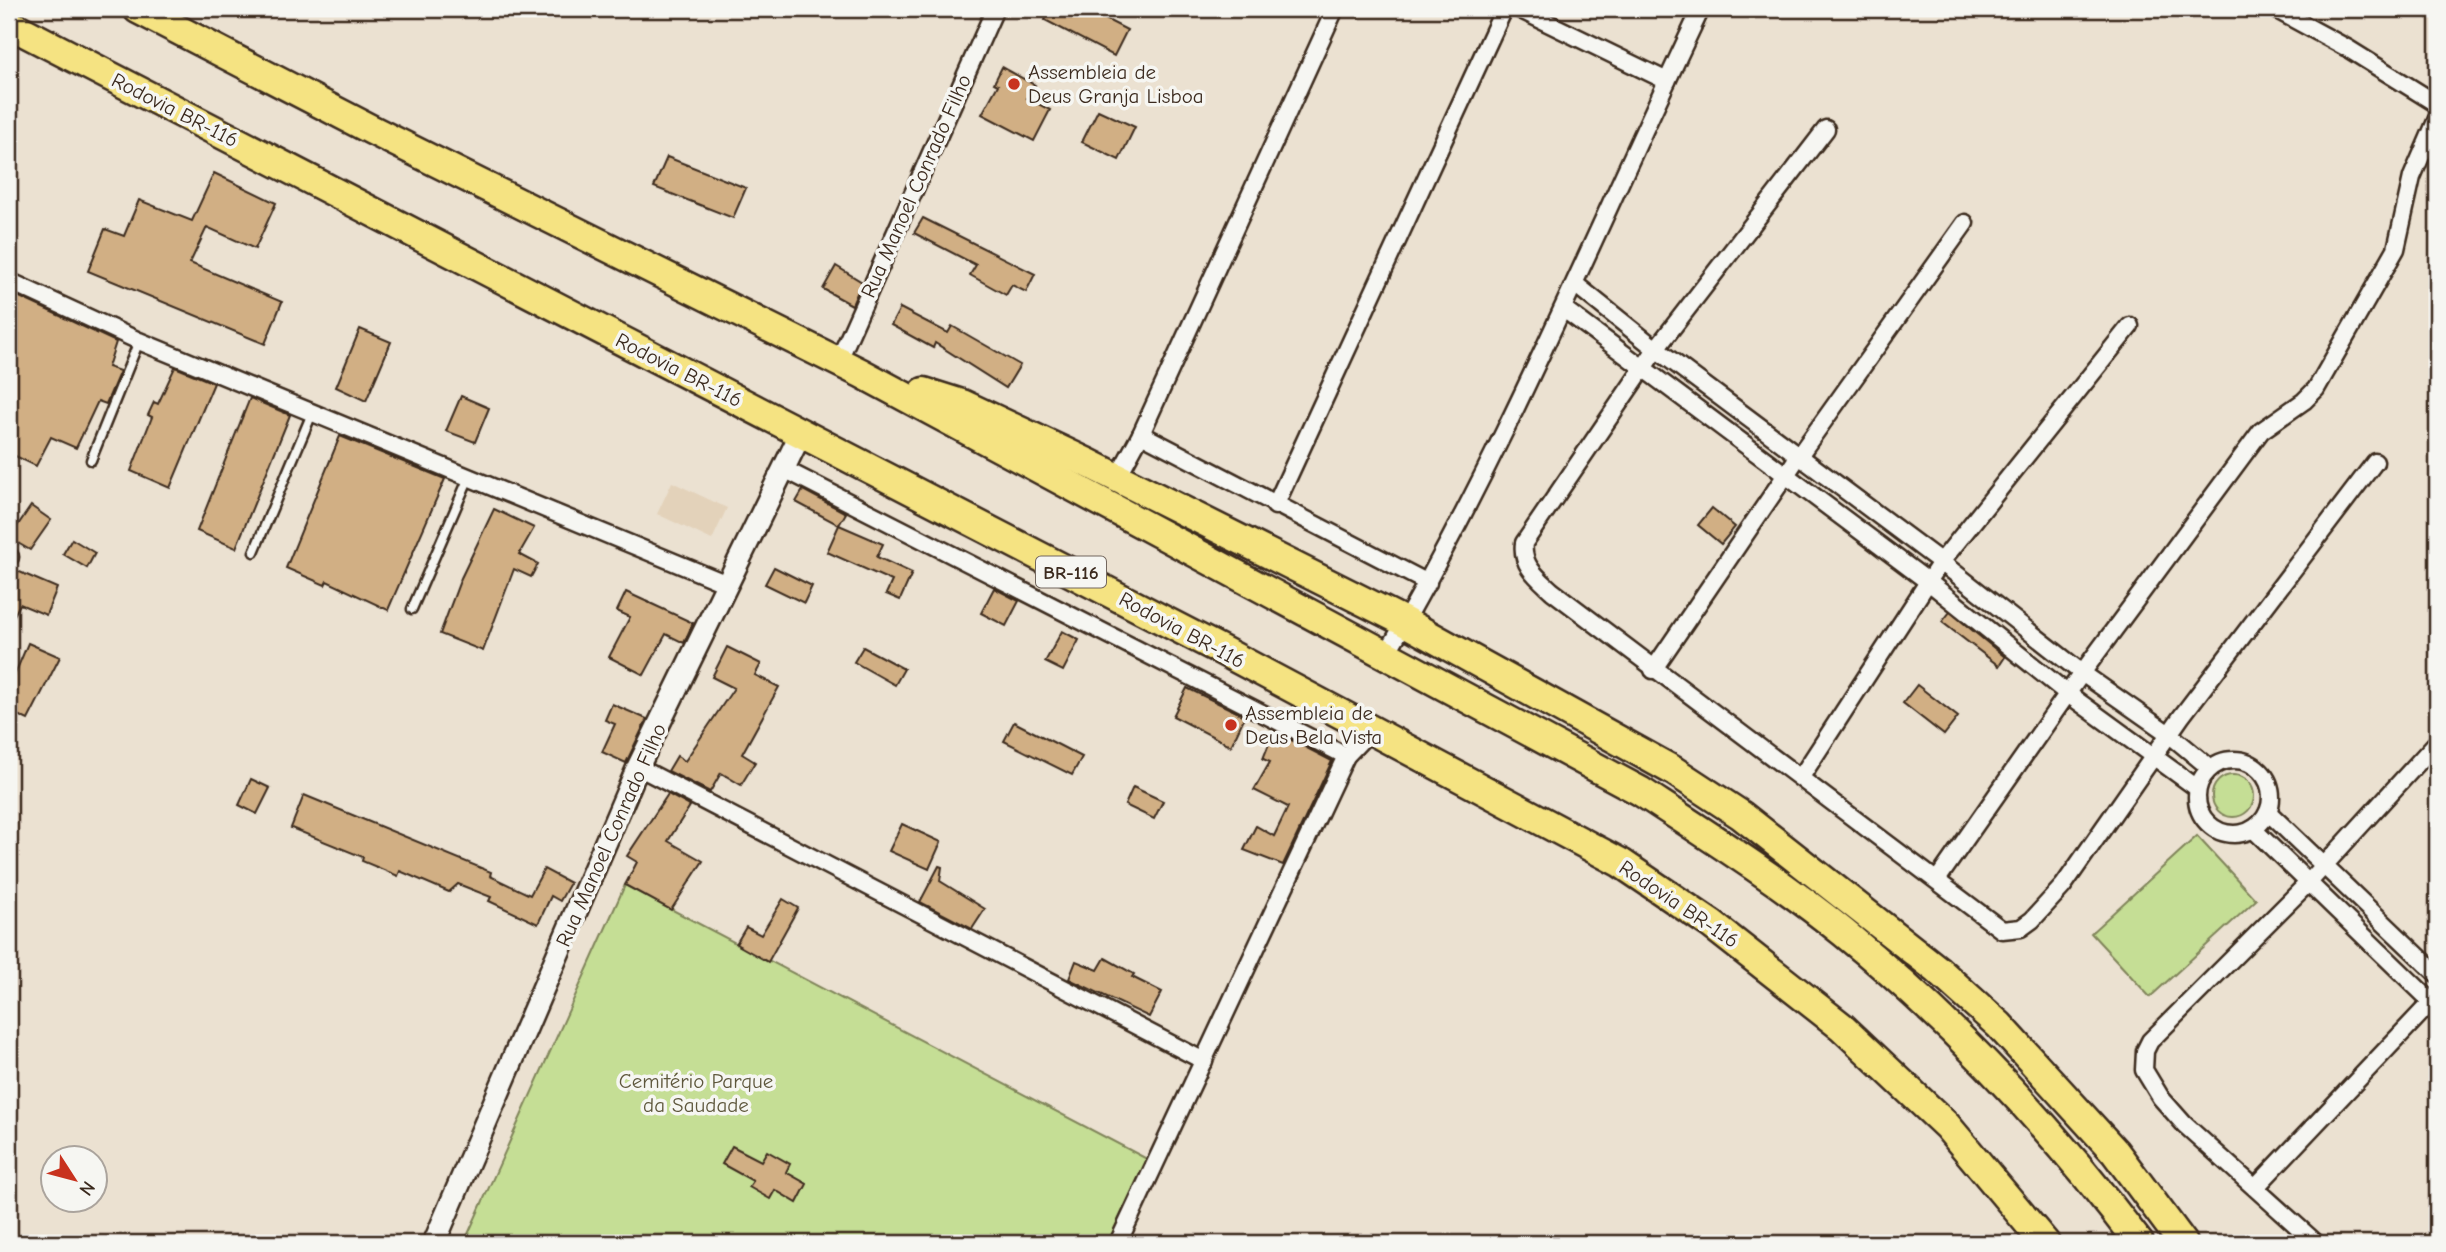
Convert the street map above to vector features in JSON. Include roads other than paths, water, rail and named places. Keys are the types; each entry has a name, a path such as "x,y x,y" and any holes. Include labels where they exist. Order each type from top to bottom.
{"highway":[{"path":"138,9 372,130 849,368 1387,653 1640,791 1749,864 1843,932 1920,1000 1996,1074 2102,1195 2138,1243"},
{"name":"Rodovia BR-116","path":"9,24 801,433 1620,863 1671,894 1757,958 1842,1027 1918,1097 2011,1200 2045,1243"},
{"path":"849,368 962,404 1117,478 1405,622 1674,771 1741,815 1800,859 1938,970 1999,1025 2115,1152 2183,1243"}],"street":[{"name":"Rua Manoel Conrado Filho","path":"849,368 995,9"},
{"path":"1117,478 1141,433 1335,9"},
{"path":"1275,506 1504,9"},
{"path":"1519,9 1667,81"},
{"path":"1387,653 1428,583 1564,309 1701,9"},
{"path":"2274,9 2347,48 2437,104"},
{"path":"1937,880 2082,673 2261,431 2304,401 2316,389 2396,249 2412,177 2437,119"},
{"path":"1826,129 1656,349 1524,543 1523,553 1529,569 1552,591 1653,670 1801,777 2002,930 2021,928 2032,920 2063,886 2169,734 2375,462"},
{"path":"1653,670 1787,477 1798,457 1965,223"},
{"path":"9,281 139,341 470,475 727,584"},
{"path":"1575,284 1656,349 1941,562 2082,673 2169,734 2210,768"},
{"path":"1564,309 1930,583 2068,694 2197,788"},
{"path":"1801,777 1930,583 1941,562 2130,326"},
{"name":"Rua Manoel Conrado Filho","path":"434,1243 638,767 801,433"},
{"path":"1141,433 1275,506 1428,583"},
{"path":"784,469 1346,756"},
{"path":"1118,1243 1346,756 1371,730"},
{"path":"2316,1243 2184,1124 2161,1098 2144,1070 2144,1051 2150,1041 2309,882 2437,741"},
{"path":"2241,760 2260,770 2270,790 2268,812 2253,829 2241,833 2217,830 2200,812 2197,788 2210,768 2219,762 2241,760"},
{"path":"638,767 1204,1061"},
{"path":"2268,812 2437,974"},
{"path":"2253,829 2435,1001 2256,1187"}],"lane":[{"path":"91,460 139,341"},
{"path":"254,552 313,411"},
{"path":"412,610 470,475"}],"place":[{"name":"Assembleia de Deus Granja Lisboa","path":"1014,84"},
{"name":"Assembleia de Deus Bela Vista","path":"1231,725"}],"park label":[{"name":"Cemitério Parque da Saudade","path":"696,1093"}]}
